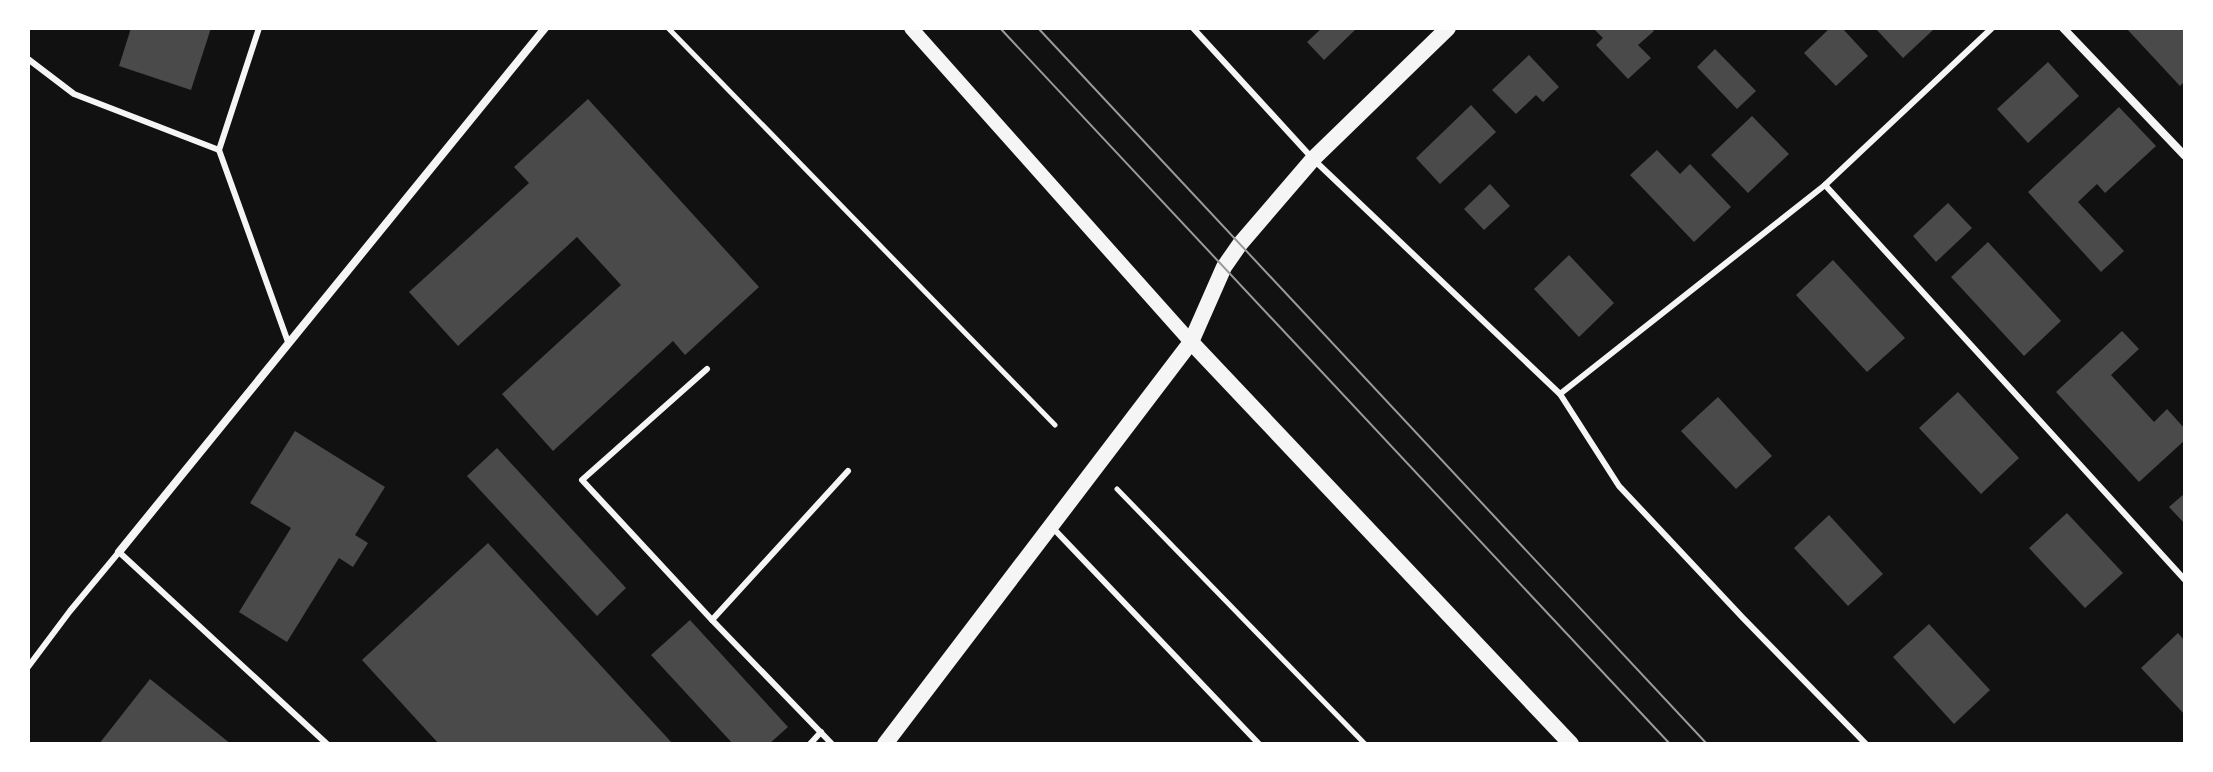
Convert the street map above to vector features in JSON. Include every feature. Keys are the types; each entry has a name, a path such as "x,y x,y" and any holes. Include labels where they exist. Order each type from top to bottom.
{"main road":[{"path":"885,744 1191,342 1224,267 1240,244 1313,159 1448,28"},
{"path":"1191,342 1571,744"}],"street":[{"path":"119,552 545,28"},
{"path":"911,28 1191,342"},
{"path":"2063,28 2185,156"}],"lane":[{"path":"259,28 219,150 288,342"},
{"path":"1193,28 1313,159 1560,394 1619,486 1866,744"},
{"path":"1560,394 1825,185 1992,28"},
{"path":"28,59 74,94 219,150"},
{"path":"1825,185 2185,580"},
{"path":"707,369 582,480 832,744"},
{"path":"712,620 848,471"},
{"path":"1051,526 1259,744"},
{"path":"28,667 119,552 327,744"},
{"path":"810,744 821,732"}],"path":[{"path":"668,28 1055,425"},
{"path":"1117,489 1365,744"}],"building":[{"path":"131,28 211,28 191,90 119,66"},
{"path":"1322,28 1357,28 1324,60 1307,42"},
{"path":"1593,28 1651,28 1654,31 1638,45 1651,58 1628,79 1596,45 1603,38"},
{"path":"1830,28 1842,28 1868,56 1836,86 1804,53"},
{"path":"1875,28 1931,28 1933,30 1903,58"},
{"path":"2126,28 2185,28 2185,81 2180,86"},
{"path":"1715,49 1756,91 1737,109 1697,67"},
{"path":"1529,55 1559,87 1543,102 1536,95 1516,114 1492,90"},
{"path":"2048,62 2079,96 2028,143 1997,109"},
{"path":"588,99 759,287 685,355 673,341 553,451 502,394 621,285 577,237 458,346 409,292 529,183 514,167"},
{"path":"1471,105 1496,132 1440,184 1416,158"},
{"path":"2119,107 2156,146 2105,193 2097,184 2078,202 2124,251 2101,272 2028,192"},
{"path":"1752,116 1789,154 1748,193 1711,155"},
{"path":"1657,150 1680,174 1690,164 1731,207 1694,242 1630,175"},
{"path":"1490,184 1510,206 1484,230 1464,209"},
{"path":"1948,203 1972,228 1936,262 1913,236"},
{"path":"1988,242 2061,321 2024,356 1951,277"},
{"path":"1569,255 1614,303 1579,337 1534,289"},
{"path":"1833,260 1905,338 1867,372 1796,295"},
{"path":"2122,331 2139,349 2111,375 2154,422 2167,409 2185,429 2185,440 2139,482 2056,392"},
{"path":"1958,392 2019,458 1981,494 1919,428"},
{"path":"1718,397 1772,456 1736,489 1681,431"},
{"path":"295,431 385,487 355,535 368,543 353,567 339,558 287,642 239,612 291,528 250,503"},
{"path":"497,448 626,588 597,616 467,476"},
{"path":"2185,493 2185,524 2169,507"},
{"path":"2067,513 2123,573 2085,608 2029,548"},
{"path":"1829,515 1883,574 1848,606 1794,548"},
{"path":"488,543 673,744 439,744 362,660"},
{"path":"690,620 788,727 769,744 733,744 651,655"},
{"path":"1929,624 1990,690 1954,724 1893,657"},
{"path":"2178,633 2185,641 2185,715 2141,668"},
{"path":"150,679 231,744 99,744"}],"tram line":[{"path":"1000,28 1670,744"},
{"path":"1038,28 1707,744"}]}
